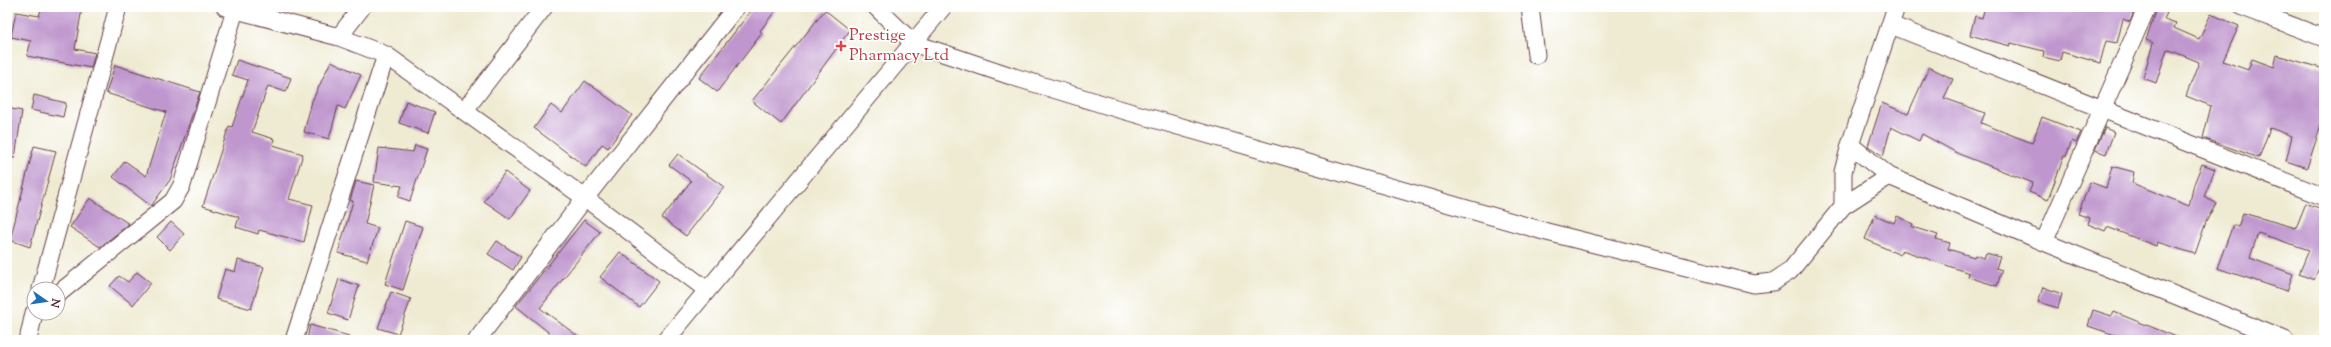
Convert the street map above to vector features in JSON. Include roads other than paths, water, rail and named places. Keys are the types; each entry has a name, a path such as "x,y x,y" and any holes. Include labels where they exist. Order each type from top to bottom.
{"street":[{"path":"43,281 118,7"},
{"path":"339,37 362,7"},
{"path":"464,111 544,7"},
{"path":"477,340 585,198 736,7"},
{"path":"876,7 913,43 1112,107 1524,225 1754,284 1773,282 1790,271 1843,206 1889,176"},
{"path":"666,340 943,7"},
{"path":"1530,7 1536,55"},
{"path":"1843,206 1843,172 1850,145 1896,7"},
{"path":"2044,242 2147,7"},
{"path":"2243,7 2324,38"},
{"path":"66,288 173,201 182,185 232,8 339,37 386,55 585,198 707,290"},
{"path":"1891,25 2324,197"},
{"path":"294,340 386,55"},
{"path":"1850,145 1889,176 2044,242 2285,340"},
{"path":"28,340 32,321"}],"place":[{"name":"Prestige Pharmacy Ltd","path":"841,46"}]}
